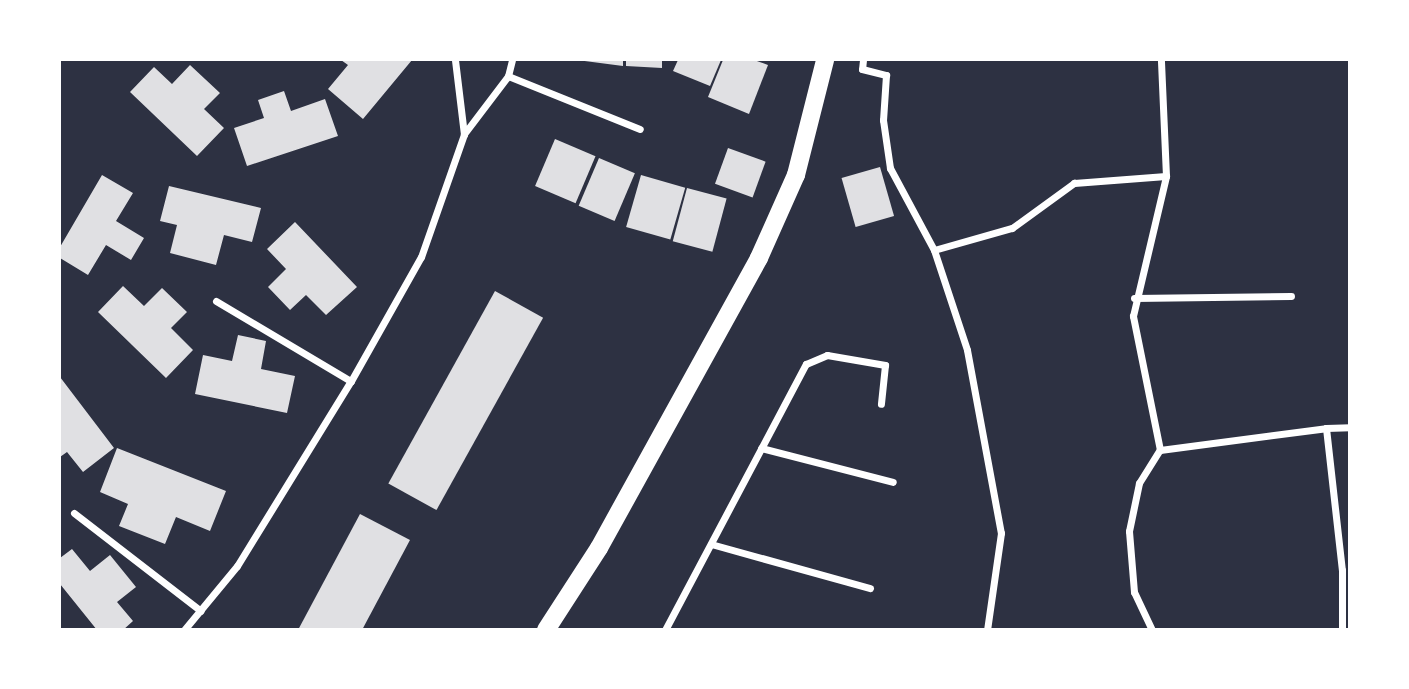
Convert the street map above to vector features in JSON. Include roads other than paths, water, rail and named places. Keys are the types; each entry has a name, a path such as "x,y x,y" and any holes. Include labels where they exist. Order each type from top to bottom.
{"main road":[{"path":"546,629 599,548 759,258 796,175 825,60"}],"street":[{"path":"455,60 464,134"},
{"path":"184,629 201,611 293,481 351,381 421,257 464,134 508,76 512,60"},
{"path":"863,60 862,69 886,75 883,120 890,168 934,250 967,350 1001,533 987,629"},
{"path":"1152,629 1134,592 1129,531 1139,483 1160,450 1135,337 1135,298 1166,176 1161,60"},
{"path":"508,76 640,129"},
{"path":"934,250 1012,228 1074,183 1166,176"},
{"path":"1135,298 1291,296"},
{"path":"216,301 351,381"},
{"path":"665,629 806,364 827,355 885,365 881,404"},
{"path":"1160,450 1349,427"},
{"path":"1326,428 1342,569 1342,629"},
{"path":"761,448 893,482"},
{"path":"74,513 201,611"},
{"path":"711,544 870,588"}]}
